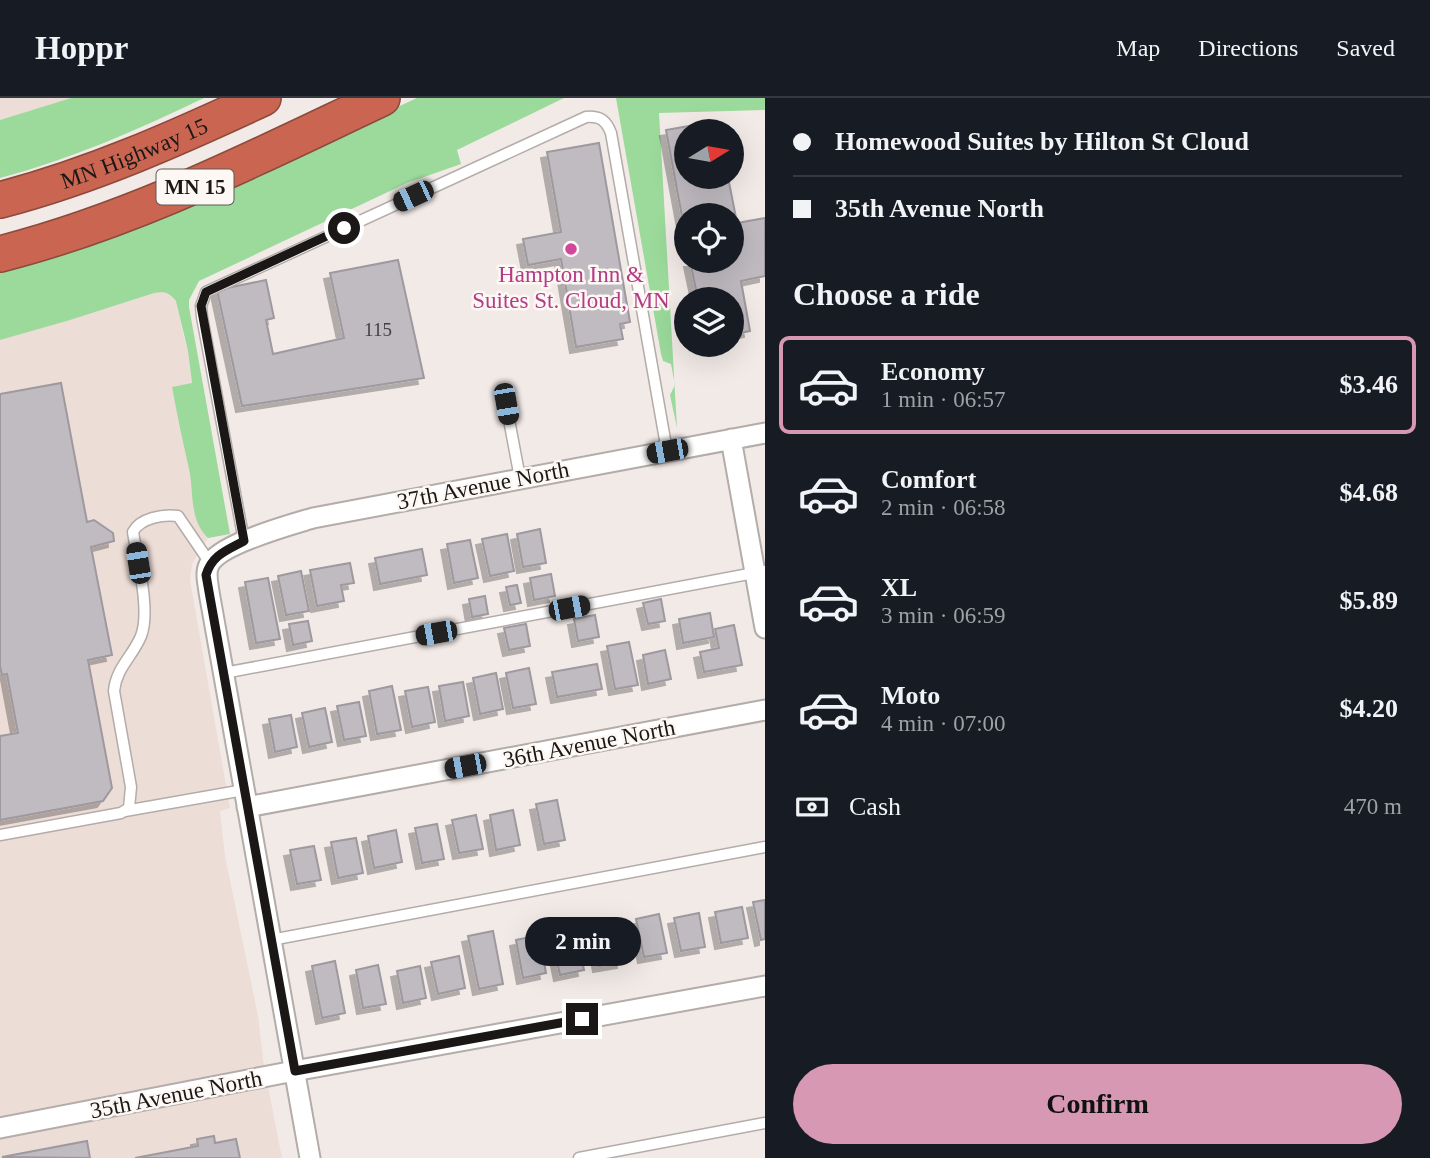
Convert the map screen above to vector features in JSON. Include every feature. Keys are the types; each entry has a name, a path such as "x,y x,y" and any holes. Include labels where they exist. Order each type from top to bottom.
{"highway":[{"name":"MN Highway 15","path":"0,200 111,165 263,98"},
{"name":"MN 15","path":"0,254 95,225 191,189 382,98"}],"street":[{"name":"37th Avenue North","path":"210,563 244,541 313,518 765,433"},
{"path":"731,439 760,572 765,628"},
{"path":"210,563 206,575 310,1158"},
{"name":"36th Avenue North","path":"246,799 765,710"},
{"name":"35th Avenue North","path":"0,1128 295,1071 765,986"}],"lane":[{"path":"244,541 202,317 201,306 206,292 586,117 596,116 603,119 611,133 667,451"},
{"path":"506,404 520,478"},
{"path":"125,811 131,803 131,788 114,691 116,677 141,636 143,628 144,609 133,532 135,527 150,519 178,516 210,563"},
{"path":"224,673 760,572"},
{"path":"0,835 125,811 246,799"},
{"path":"271,940 765,847"},
{"path":"579,1158 765,1123"}],"shaded area":[{"path":"0,98 71,98 0,120"},
{"path":"172,270 192,384 172,388 189,467 194,511 208,538 192,564 190,580 230,808 220,811 225,856 258,1016 264,1066 282,1158 0,1158 0,324"}],"green space":[{"path":"71,98 204,98 104,143 0,178 0,120"},
{"path":"417,98 564,98 457,150 461,164 407,183 199,281 189,300 189,307 230,534 208,538 195,515 189,469 172,387 192,383 188,351 176,301 166,293 154,293 0,340 0,273 75,249 263,169"},
{"path":"616,98 765,98 765,110 659,113 674,382 671,364 663,361 661,354"},
{"path":"675,386 677,428 670,395"}],"building":[{"path":"674,129 674,173 666,130"},
{"name":"Hampton Inn & Suites St. Cloud, MN","path":"599,143 630,322 620,324 623,339 576,347 561,259 528,265 523,239 561,232 547,152"},
{"path":"677,189 730,189 733,203 680,203"},
{"path":"765,218 765,276 741,281 742,287 695,287 693,273 744,273 744,222"},
{"path":"398,260 424,378 242,406 217,290 266,280 274,318 266,320 273,354 344,338 330,273"},
{"path":"744,298 750,331 744,332"},
{"path":"61,383 87,522 94,520 113,533 114,541 91,547 112,655 88,660 112,788 103,801 0,820 0,736 18,733 7,674 2,675 0,666 0,394"},
{"path":"540,529 546,563 523,567 517,534"},
{"path":"507,534 514,571 490,576 482,539"},
{"path":"470,540 478,578 454,583 447,544"},
{"path":"422,549 427,575 380,584 375,558"},
{"path":"350,563 354,583 341,585 344,601 317,606 310,570"},
{"path":"301,571 309,611 286,615 278,576"},
{"path":"551,574 555,596 534,600 530,578"},
{"path":"268,578 280,639 256,643 245,582"},
{"path":"517,585 521,603 510,605 506,587"},
{"path":"485,596 488,614 472,617 469,599"},
{"path":"661,599 665,621 648,624 643,603"},
{"path":"710,613 714,637 683,643 679,619"},
{"path":"595,615 599,637 578,641 574,619"},
{"path":"308,621 312,641 293,645 289,624"},
{"path":"526,624 530,646 509,650 504,628"},
{"path":"734,625 742,665 704,672 700,652 719,648 715,629"},
{"path":"629,642 638,685 615,689 607,646"},
{"path":"665,650 671,679 648,684 643,655"},
{"path":"597,664 602,689 557,697 552,672"},
{"path":"529,668 536,704 513,708 506,673"},
{"path":"496,673 503,709 480,714 473,678"},
{"path":"463,682 469,716 445,721 439,686"},
{"path":"392,686 401,730 377,734 369,691"},
{"path":"428,687 435,722 412,727 405,691"},
{"path":"359,702 366,736 344,740 337,706"},
{"path":"325,708 332,742 309,747 302,713"},
{"path":"291,715 297,747 275,752 269,719"},
{"path":"557,800 565,840 544,844 536,804"},
{"path":"513,810 520,845 496,850 490,815"},
{"path":"476,815 483,849 459,853 452,820"},
{"path":"437,824 444,859 422,863 415,828"},
{"path":"396,830 402,862 374,868 368,836"},
{"path":"356,838 363,873 338,878 331,842"},
{"path":"314,846 321,880 297,884 290,850"},
{"path":"765,900 765,939 761,940 753,902"},
{"path":"742,907 748,938 721,943 715,912"},
{"path":"699,913 705,947 681,951 674,918"},
{"path":"659,914 667,953 644,957 636,919"},
{"path":"616,928 623,962 599,966 593,932"},
{"path":"493,931 503,984 479,989 468,936"},
{"path":"539,935 546,973 523,978 516,940"},
{"path":"577,936 584,970 560,975 553,941"},
{"path":"459,956 465,988 438,994 431,962"},
{"path":"335,961 345,1013 322,1018 312,966"},
{"path":"378,965 386,1004 363,1008 356,970"},
{"path":"420,966 426,998 403,1003 397,971"},
{"path":"214,1136 215,1143 236,1139 240,1158 135,1158 198,1146 197,1139"},
{"path":"87,1141 90,1158 2,1157"}],"place":[{"name":"Hampton Inn & Suites St. Cloud, MN","path":"571,249"}],"route":[{"path":"344,228 206,292 201,306 244,541 210,563 206,575 295,1071 582,1019"}]}
